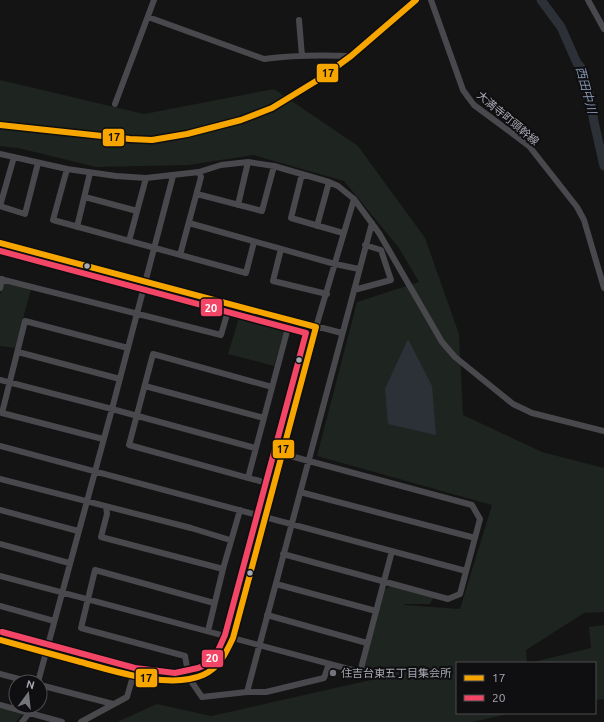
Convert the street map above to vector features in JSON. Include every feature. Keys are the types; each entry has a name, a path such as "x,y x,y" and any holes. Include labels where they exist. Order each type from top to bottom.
{"street":[{"path":"115,104 154,0"},
{"path":"0,125 152,140 180,136 241,120 272,108 321,78 351,56 416,0"},
{"name":"大満寺町頭幹線","path":"431,0 457,72 468,97 474,104 529,146 552,173 577,207 584,220 603,279 604,288"},
{"path":"588,0 604,29"},
{"path":"148,17 264,59 302,56 351,56"},
{"path":"299,20 302,56"},
{"path":"0,154 67,169 146,178 199,172 221,165 248,162 274,166 338,186 354,199 387,245 442,342 455,358 513,404 532,413 604,432"},
{"path":"14,157 0,206 25,214 38,163"},
{"path":"238,205 248,162"},
{"path":"197,194 262,211 274,166"},
{"path":"67,169 53,220 246,273 254,242"},
{"path":"78,227 90,172"},
{"path":"180,255 201,177 199,172"},
{"path":"302,174 291,218 343,233"},
{"path":"40,674 173,176"},
{"path":"129,241 146,178"},
{"path":"317,226 329,182"},
{"path":"84,197 137,211"},
{"path":"0,640 133,676 175,681 201,676 215,667 222,660 233,638 316,327 354,199"},
{"path":"189,223 335,264 359,269"},
{"path":"247,692 258,645 276,584 372,223"},
{"path":"0,243 342,333"},
{"path":"354,290 391,280 380,250 365,245"},
{"path":"281,249 273,280 327,294"},
{"path":"0,288 1,279 222,335 230,304"},
{"path":"248,478 290,320"},
{"path":"103,439 2,413 25,321 128,348"},
{"path":"18,352 120,379"},
{"path":"272,387 153,354 129,446 274,486"},
{"path":"0,380 255,448"},
{"path":"145,386 264,418"},
{"path":"0,446 466,571"},
{"path":"283,454 308,462 472,505 480,520 460,594 448,599 283,554"},
{"path":"0,479 190,528 230,540"},
{"path":"300,492 475,538"},
{"path":"106,506 107,514 101,537 223,569"},
{"path":"0,510 78,532"},
{"path":"208,631 230,540 240,510"},
{"path":"0,544 69,563"},
{"path":"0,576 360,672 392,551"},
{"path":"214,603 95,570 81,628 185,656 189,678 202,697 247,692 266,692 324,678 329,664"},
{"path":"276,584 376,611"},
{"path":"0,606 54,621"},
{"path":"267,616 367,643"},
{"path":"81,722 127,697 133,676"},
{"path":"48,687 113,704"},
{"path":"42,714 62,722"}],"shaded area":[{"path":"0,80 144,114 274,89 358,146 425,238 459,334 463,415 542,452 604,468 604,612 584,613 526,650 527,662 456,662 456,714 508,714 473,722 117,722 157,704 211,716 380,678 381,668 378,672 360,675 384,590 390,586 433,598 430,604 404,605 460,609 492,505 317,456 357,302 419,282 399,248 344,181 253,155 189,165 96,167 18,148 0,146"},
{"path":"6,282 31,289 15,348 0,346 0,295 3,284"},
{"path":"241,311 282,322 285,328 274,366 228,354"},
{"path":"408,339 432,386 436,435 388,424 385,389"},
{"path":"604,625 604,699 596,700 596,662 537,661 591,648 589,627"},
{"path":"0,708 8,710 8,714 23,714 16,722 0,722"}],"waterway":[{"name":"西田中川","path":"541,0 561,27 577,63 582,69 588,87 604,166"}],"transit line":[{"name":"17","path":"0,125 152,140 187,134 241,120 272,108 321,78 351,56 416,0"},
{"name":"17","path":"0,243 316,327 233,638 218,664 209,672 189,679 157,680 123,673 0,640"},
{"name":"20","path":"0,251 306,333 225,635 216,655 203,666 175,673 135,668 2,632"}],"place":[{"name":"住吉台東五丁目集会所","path":"333,673"}]}
